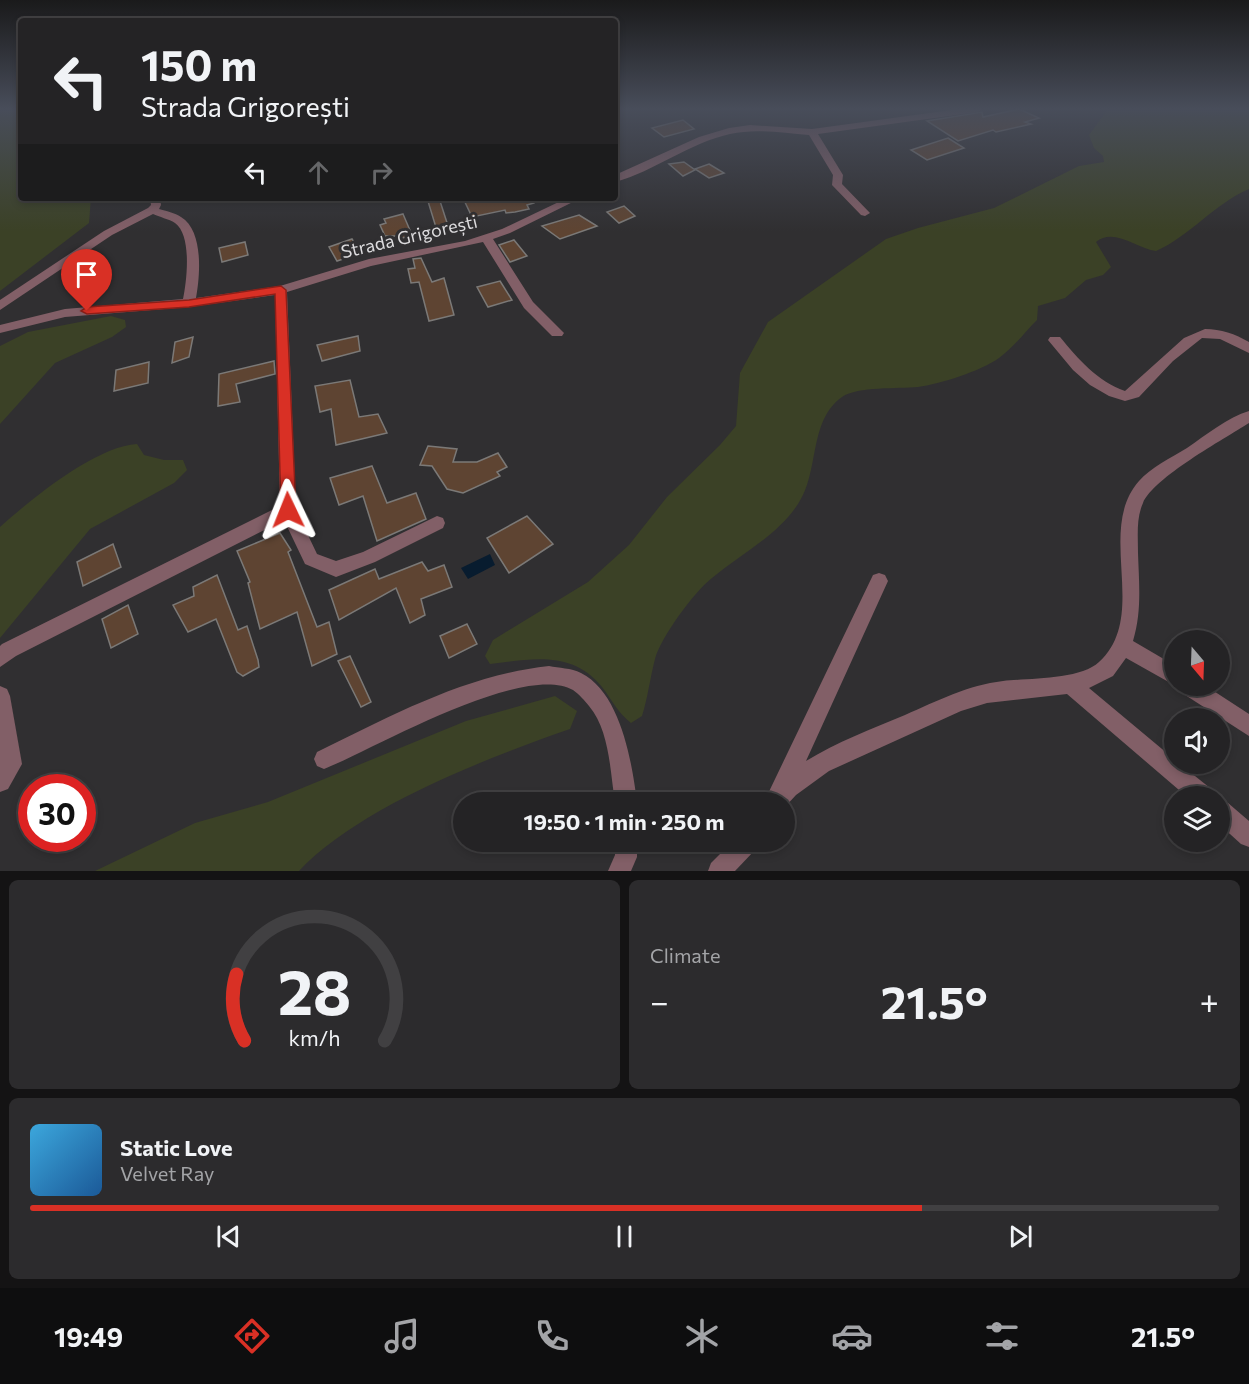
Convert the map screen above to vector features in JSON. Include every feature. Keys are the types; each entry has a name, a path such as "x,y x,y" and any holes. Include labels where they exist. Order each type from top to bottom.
{"street":[{"path":"618,178 679,150"},
{"path":"823,150 838,175 837,184 865,213"},
{"name":"Strada Grigorești","path":"0,329 65,313 189,303 281,290 369,263 486,238 569,201"},
{"path":"0,306 108,232 154,204 178,220 189,231 194,276 189,303"},
{"path":"486,238 528,305 557,333"},
{"path":"281,290 288,510 311,560 336,569 369,557 437,523"},
{"path":"1055,340 1077,366 1099,386 1125,396 1134,393 1195,335 1217,334 1232,338 1249,348"},
{"path":"787,792 817,767 933,713 984,693 1070,684 1105,669 1123,645 1131,612 1131,525 1136,500 1143,487 1196,448 1249,416"},
{"path":"0,658 9,650 288,510"},
{"path":"781,792 879,581"},
{"path":"1123,645 1164,670"},
{"path":"324,759 460,695 547,675 575,680 597,700 615,739 624,792"},
{"path":"1070,684 1190,786"},
{"path":"0,696 12,764 0,781"},
{"path":"1204,696 1249,726"},
{"path":"1230,820 1249,836"},
{"path":"619,871 626,852"},
{"path":"719,871 737,852"}],"green space":[{"path":"0,150 18,150 18,201 91,201 89,223 0,291"},
{"path":"1096,150 1249,150 1249,189 1224,203 1180,237 1156,251 1118,238 1103,238 1096,242 1111,267 1103,275 1086,280 1065,298 1038,306 1037,320 1009,350 982,368 949,380 918,387 858,391 842,397 831,407 824,419 805,491 798,504 780,526 712,578 688,604 658,650 642,716 631,723 619,711 602,687 578,667 564,662 536,659 490,664 485,656 493,640 588,582 629,545 667,497 736,426 740,373 768,322 886,239 994,208 1079,166 1104,162 1103,156"},
{"path":"111,316 125,320 126,327 112,337 55,363 0,424 0,346 28,332"},
{"path":"137,444 144,455 164,460 183,460 187,470 174,483 90,529 0,638 0,527 64,476 103,454"},
{"path":"555,696 577,711 570,729 501,754 389,806 324,848 299,871 95,871 195,823 268,802 466,721"}],"water":[{"path":"490,554 495,565 468,579 461,568"}],"building":[{"path":"912,150 959,150 927,160"},
{"path":"684,162 695,170 683,176 669,164"},
{"path":"709,164 724,173 709,178 695,169"},
{"path":"428,201 440,201 450,232 438,234"},
{"path":"464,201 534,201 534,203 527,205 529,209 506,213 505,210 472,217"},
{"path":"624,206 635,216 619,223 607,212"},
{"path":"403,214 412,235 399,239 398,236 385,236 380,225 386,223 384,219"},
{"path":"579,215 597,226 560,239 542,226"},
{"path":"352,239 361,253 337,261 329,247"},
{"path":"514,240 527,256 510,262 499,245"},
{"path":"245,242 248,255 222,262 219,248"},
{"path":"421,258 432,282 444,278 454,315 429,321 419,282 411,283 408,269 415,268 413,259"},
{"path":"500,281 512,300 488,307 477,287"},
{"path":"358,336 360,351 322,361 317,345"},
{"path":"193,337 189,357 172,363 175,342"},
{"path":"274,361 275,374 236,384 240,402 218,406 219,374"},
{"path":"149,362 148,383 114,391 116,370"},
{"path":"350,380 359,417 378,414 387,433 336,445 331,409 320,412 315,386"},
{"path":"428,446 457,449 453,462 477,462 498,453 507,467 497,472 500,476 463,493 447,489 432,466 420,465"},
{"path":"372,466 387,503 416,493 426,519 377,541 363,496 339,505 330,478"},
{"path":"527,516 553,544 509,573 487,538"},
{"path":"280,533 291,550 288,552 317,627 329,622 337,654 312,666 297,612 260,629 248,583 250,582 237,551"},
{"path":"113,544 121,567 83,586 77,562"},
{"path":"422,562 428,571 444,565 452,587 421,599 425,615 410,623 396,588 339,620 329,590 375,569 379,579"},
{"path":"217,575 238,630 247,626 258,660 259,667 243,676 237,672 216,619 188,632 173,605 194,596 193,587"},
{"path":"128,605 138,634 111,648 102,619"},
{"path":"467,624 477,644 449,658 440,636"},
{"path":"350,656 371,702 361,707 338,661"}],"route":[{"path":"87,311 189,303 281,290 288,510"}]}
